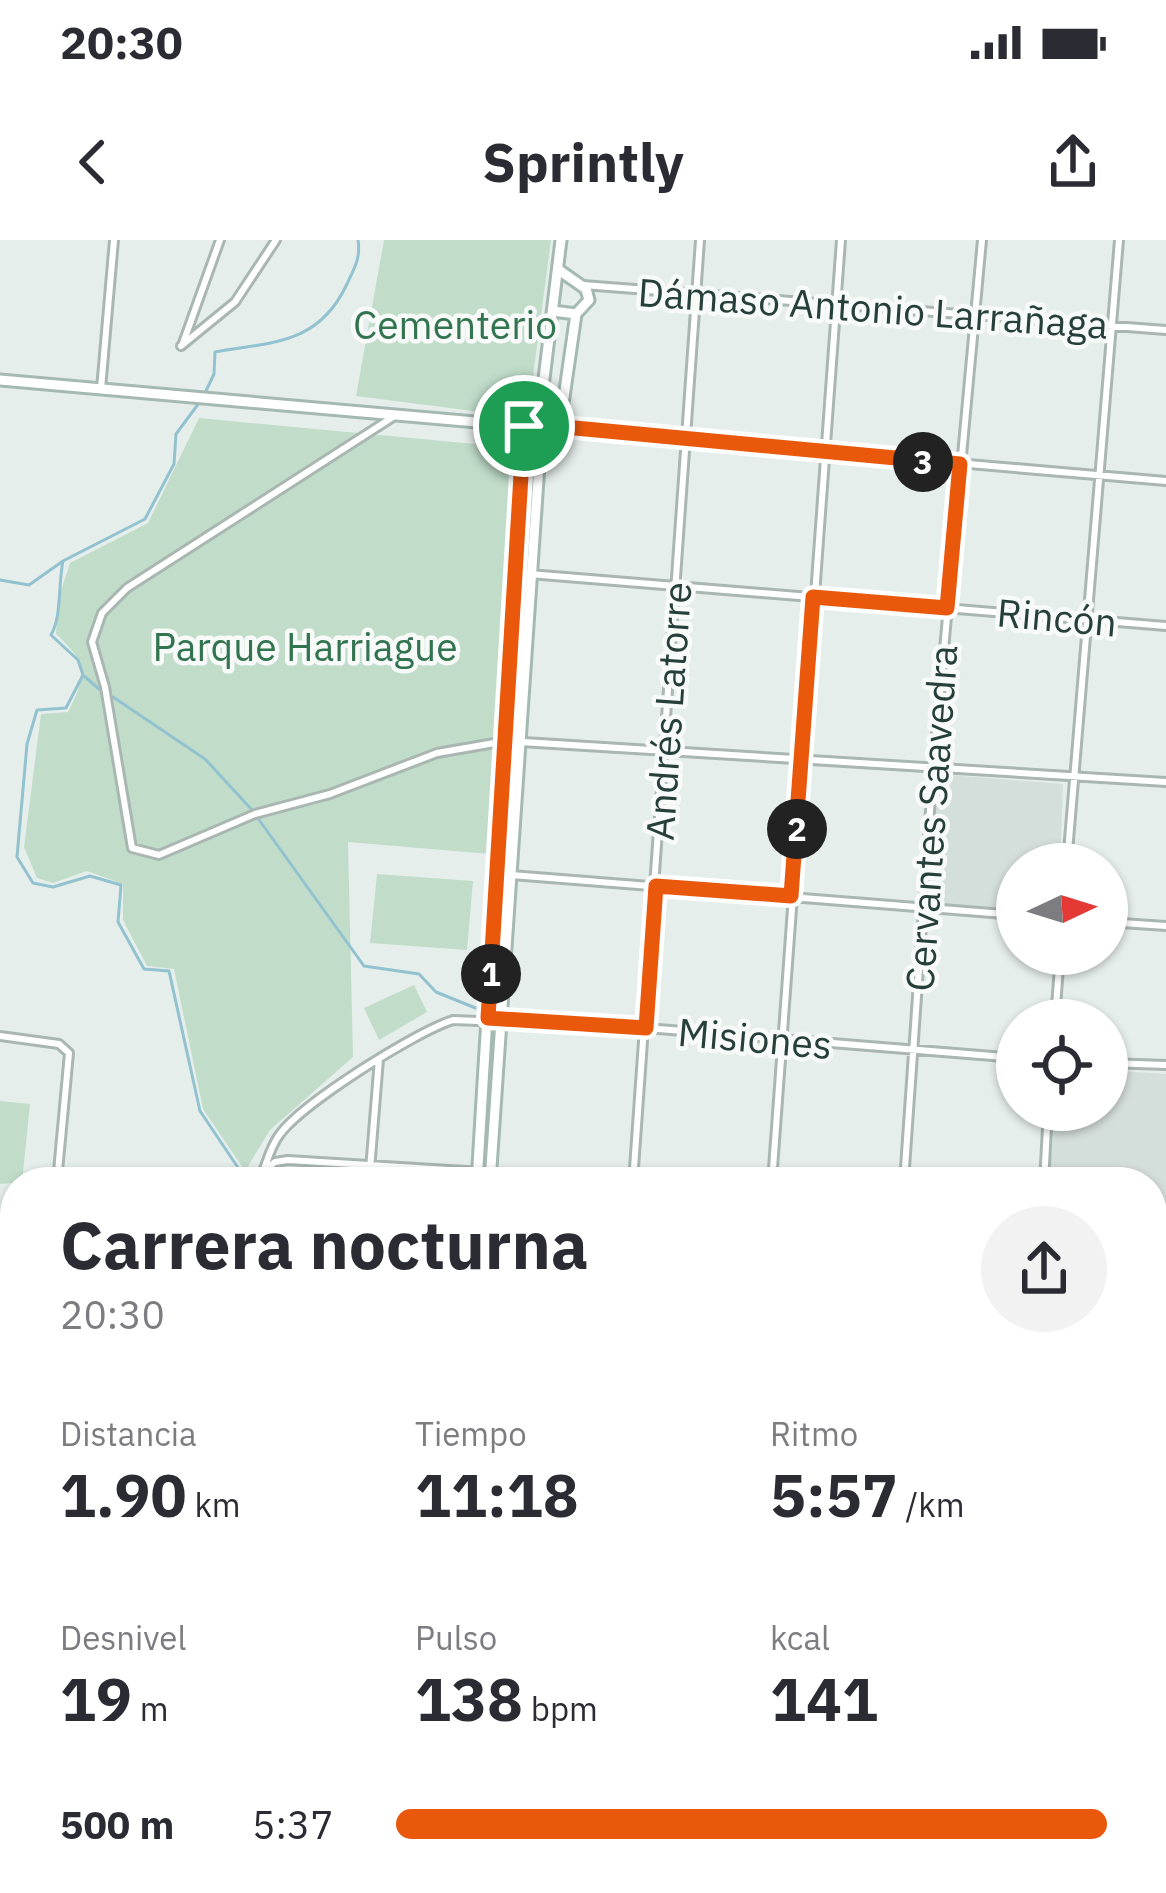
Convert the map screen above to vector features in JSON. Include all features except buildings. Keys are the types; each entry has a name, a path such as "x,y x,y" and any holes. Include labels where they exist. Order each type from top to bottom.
{"street":[{"path":"101,389 115,240"},
{"path":"220,240 181,346 235,302 276,240"},
{"path":"491,1167 502,1020 506,741 523,431 542,394 562,240"},
{"name":"Andrés Latorre","path":"637,1167 700,240"},
{"path":"773,1167 841,240"},
{"name":"Cervantes Saavedra","path":"905,1167 933,768 982,240"},
{"path":"1069,843 1119,240"},
{"path":"478,1167 488,1018 520,742 540,450 569,379 576,314 589,300 576,284 558,281"},
{"name":"Dámaso Antonio Larrañaga","path":"576,284 1166,330"},
{"path":"554,311 576,314"},
{"path":"0,380 523,431 535,428 540,450"},
{"path":"542,394 556,414 575,428"},
{"path":"393,417 128,588 102,614 92,642 105,687 132,848 159,855 255,814 330,794 437,753 506,741 1166,782"},
{"path":"547,428 1166,481"},
{"name":"Rincón","path":"517,573 1166,626"},
{"path":"504,874 996,913"},
{"path":"1128,923 1166,926"},
{"name":"Misiones","path":"265,1167 280,1134 379,1059 429,1028 488,1018 996,1057"},
{"path":"0,1036 59,1044 70,1063 59,1167"},
{"path":"371,1167 379,1059"},
{"path":"1128,1064 1166,1065"},
{"path":"1045,1167 1047,1131"},
{"path":"269,1167 288,1160 404,1167"}],"shaded area":[{"path":"938,774 1063,784 1061,843 996,843 996,908 930,905"},
{"path":"1128,1071 1166,1074 1166,1167 1050,1167 1053,1131 1128,1131"}],"green space":[{"name":"Cementerio","path":"384,240 551,240 530,399 515,404 512,416 356,396"},
{"name":"Parque Harriague","path":"199,418 517,448 490,854 348,842 353,1057 270,1130 247,1167 242,1167 203,1109 174,969 147,966 123,920 123,884 87,871 53,883 37,878 24,847 41,714 68,712 81,679 79,662 56,634 58,600 70,563 148,523"},
{"path":"377,874 473,881 467,950 370,943"},
{"path":"414,985 427,1012 379,1040 364,1008"},
{"path":"0,1101 30,1104 24,1167 0,1167"}],"waterway":[{"path":"204,395 214,374 215,352 292,337 322,319 352,274 358,240"},
{"path":"199,403 176,434 174,464 145,519 63,561 51,635 78,660 83,675 66,708 37,710 27,744 17,857 33,883 53,887 90,876 121,885 118,922 144,969 169,971 200,1111 238,1167"},
{"path":"0,580 29,585 63,561"},
{"path":"83,675 99,689"},
{"path":"113,697 205,759 253,811"},
{"path":"257,817 364,966 419,974 436,992 478,1009"}],"route":[{"path":"524,426 537,431 540,450 547,428 575,428 960,464 947,608 813,597 791,896 656,886 646,1028 488,1018 524,426"}]}
